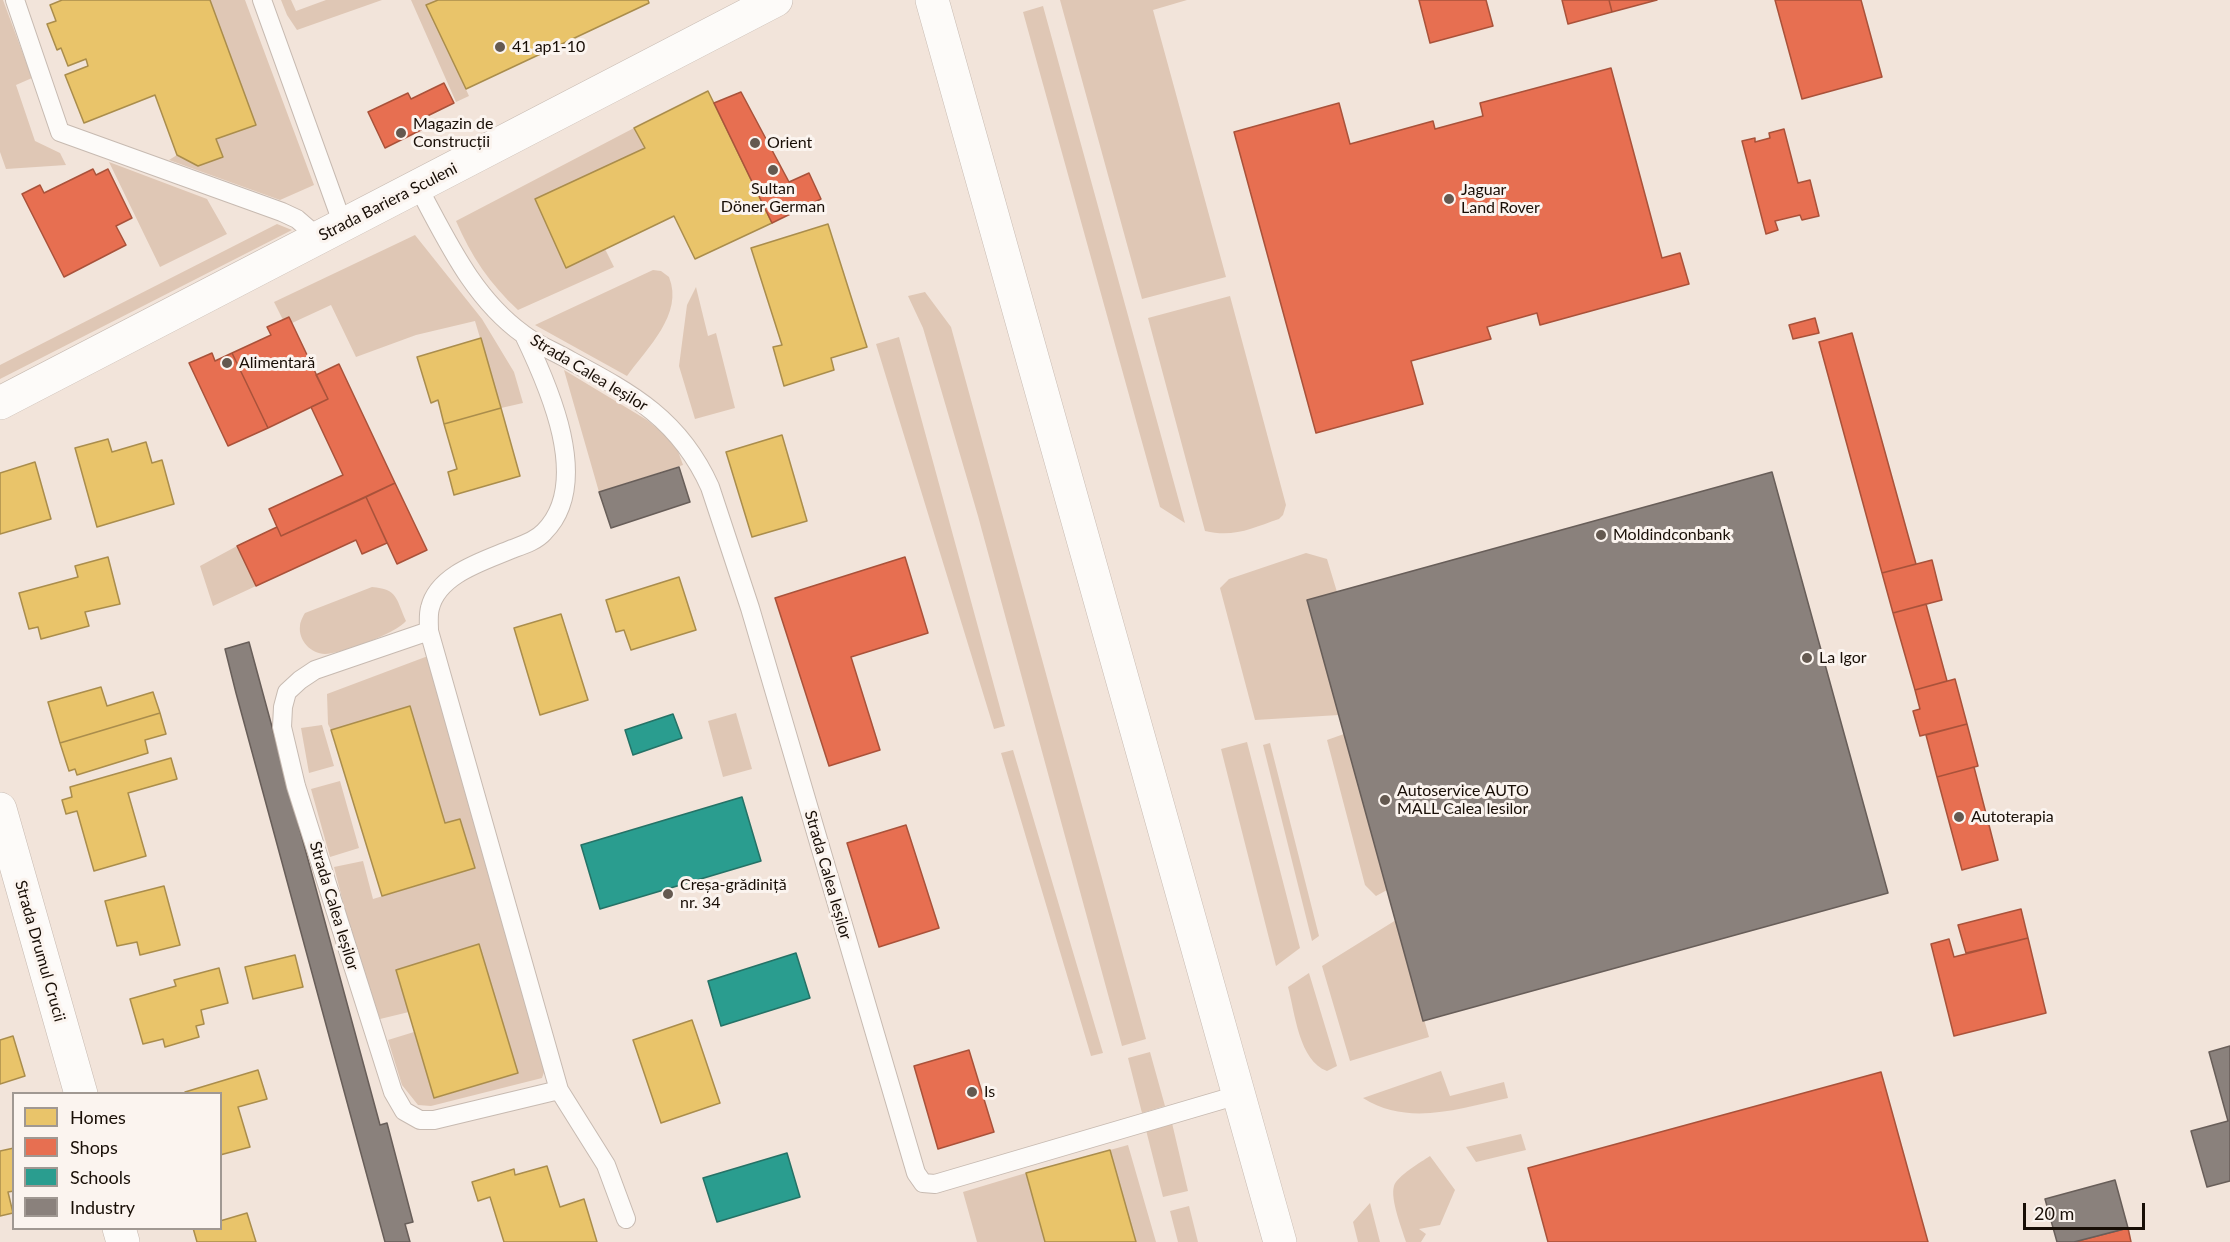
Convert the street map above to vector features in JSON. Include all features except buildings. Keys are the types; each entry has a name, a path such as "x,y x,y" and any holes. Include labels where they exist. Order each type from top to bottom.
{"main road":[{"name":"Strada Bariera Sculeni","path":"0,403 776,0"},
{"path":"932,0 1280,1242"},
{"name":"Strada Drumul Crucii","path":"0,809 80,1092"}],"lane":[{"path":"15,0 60,132 282,212 331,232"},
{"path":"262,0 331,232"},
{"name":"Strada Calea Ieșilor","path":"418,187 457,261 475,287 524,335 637,398 687,444 702,469 750,608 916,1173 923,1183 934,1184 1238,1095"},
{"name":"Strada Calea Ieșilor","path":"524,335 545,379 564,443 566,470 563,494 556,514 544,532 528,543 458,573 443,586 430,607 429,631 560,1090 606,1165 626,1219"},
{"name":"Strada Calea Ieșilor","path":"429,631 315,670 287,692 283,707 282,727 296,786 373,1034 393,1092 404,1111 420,1120 434,1120 560,1090"}],"shaded area":[{"path":"0,0 3,0 32,78 16,85 35,141 60,153 66,165 6,169 0,152"},
{"path":"210,0 245,0 314,185 280,200 169,160 177,155 198,166 223,157 216,139 255,125"},
{"path":"281,0 291,0 296,11 326,0 382,0 297,30"},
{"path":"411,0 438,0 427,5 469,96 456,102"},
{"path":"1060,0 1187,0 1153,10 1226,277 1142,299"},
{"path":"1043,6 1185,523 1160,507 1023,12"},
{"path":"634,128 645,148 536,199 566,268 605,249 614,267 518,310 482,269 456,221"},
{"path":"109,162 207,199 227,234 160,267"},
{"path":"277,224 292,230 0,379 0,365"},
{"path":"415,235 482,319 514,372 523,403 501,408 475,321 416,335 356,357 331,305 292,323 289,317 283,320 274,302"},
{"path":"653,270 661,271 669,277 672,304 661,330 627,376 535,325"},
{"path":"696,287 708,336 716,333 735,408 695,419 679,366 687,305"},
{"path":"925,292 951,327 1146,1039 1122,1046 978,516 923,328 908,296"},
{"path":"1230,296 1286,505 1279,519 1234,533 1215,533 1205,531 1148,318"},
{"path":"899,337 1005,726 994,729 876,344"},
{"path":"564,370 647,420 675,443 683,465 599,492"},
{"path":"237,546 256,586 213,606 200,566"},
{"path":"1306,553 1327,559 1337,592 1307,600 1339,715 1255,720 1220,588 1229,579"},
{"path":"372,587 387,590 395,596 406,621 401,626 355,647 332,653 315,652 306,645 300,631 300,623 305,613"},
{"path":"428,656 495,899 546,1066 542,1078 431,1106 418,1105 402,1085 388,1040 414,1032 435,1098 518,1073 479,944 396,970 409,1012 380,1019 354,945 334,867 363,861 373,899 475,868 460,819 445,823 410,707 331,730 328,724 327,694"},
{"path":"736,713 752,769 723,777 708,721"},
{"path":"322,725 334,766 309,773 301,728"},
{"path":"1344,734 1387,890 1376,896 1365,885 1327,740"},
{"path":"1247,742 1300,948 1276,966 1221,749"},
{"path":"1270,743 1319,936 1312,941 1263,745"},
{"path":"1013,750 1103,1053 1091,1056 1001,753"},
{"path":"340,781 359,848 330,857 311,789"},
{"path":"1396,920 1429,1037 1350,1061 1322,966"},
{"path":"1309,973 1337,1066 1327,1071 1318,1066 1304,1047 1288,987"},
{"path":"1150,1052 1165,1106 1142,1113 1128,1058"},
{"path":"1441,1071 1450,1096 1504,1082 1508,1098 1435,1113 1416,1113 1398,1112 1380,1107 1363,1098"},
{"path":"1172,1123 1188,1191 1163,1197 1146,1130"},
{"path":"1521,1134 1526,1150 1476,1162 1466,1147"},
{"path":"1128,1145 1156,1242 1136,1242 1110,1150"},
{"path":"1430,1156 1455,1190 1440,1225 1419,1229 1426,1234 1421,1242 1406,1242 1395,1206 1394,1186 1404,1174"},
{"path":"1026,1173 1045,1242 977,1242 963,1192"},
{"path":"1370,1203 1380,1242 1358,1242 1353,1222"},
{"path":"1189,1206 1198,1242 1178,1242 1170,1211"}],"place":[{"name":"41 ap1-10","path":"500,47"},
{"name":"Magazin de Construcții","path":"401,133"},
{"name":"Orient","path":"755,143"},
{"name":"Sultan Döner German","path":"773,170"},
{"name":"Jaguar Land Rover","path":"1449,199"},
{"name":"Alimentară","path":"227,363"},
{"name":"Moldindconbank","path":"1601,535"},
{"name":"La Igor","path":"1807,658"},
{"name":"Autoservice AUTO MALL Calea Iesilor","path":"1385,800"},
{"name":"Autoterapia","path":"1959,817"},
{"name":"Creșa-grădiniță nr. 34","path":"668,894"},
{"name":"Is","path":"972,1092"}]}
